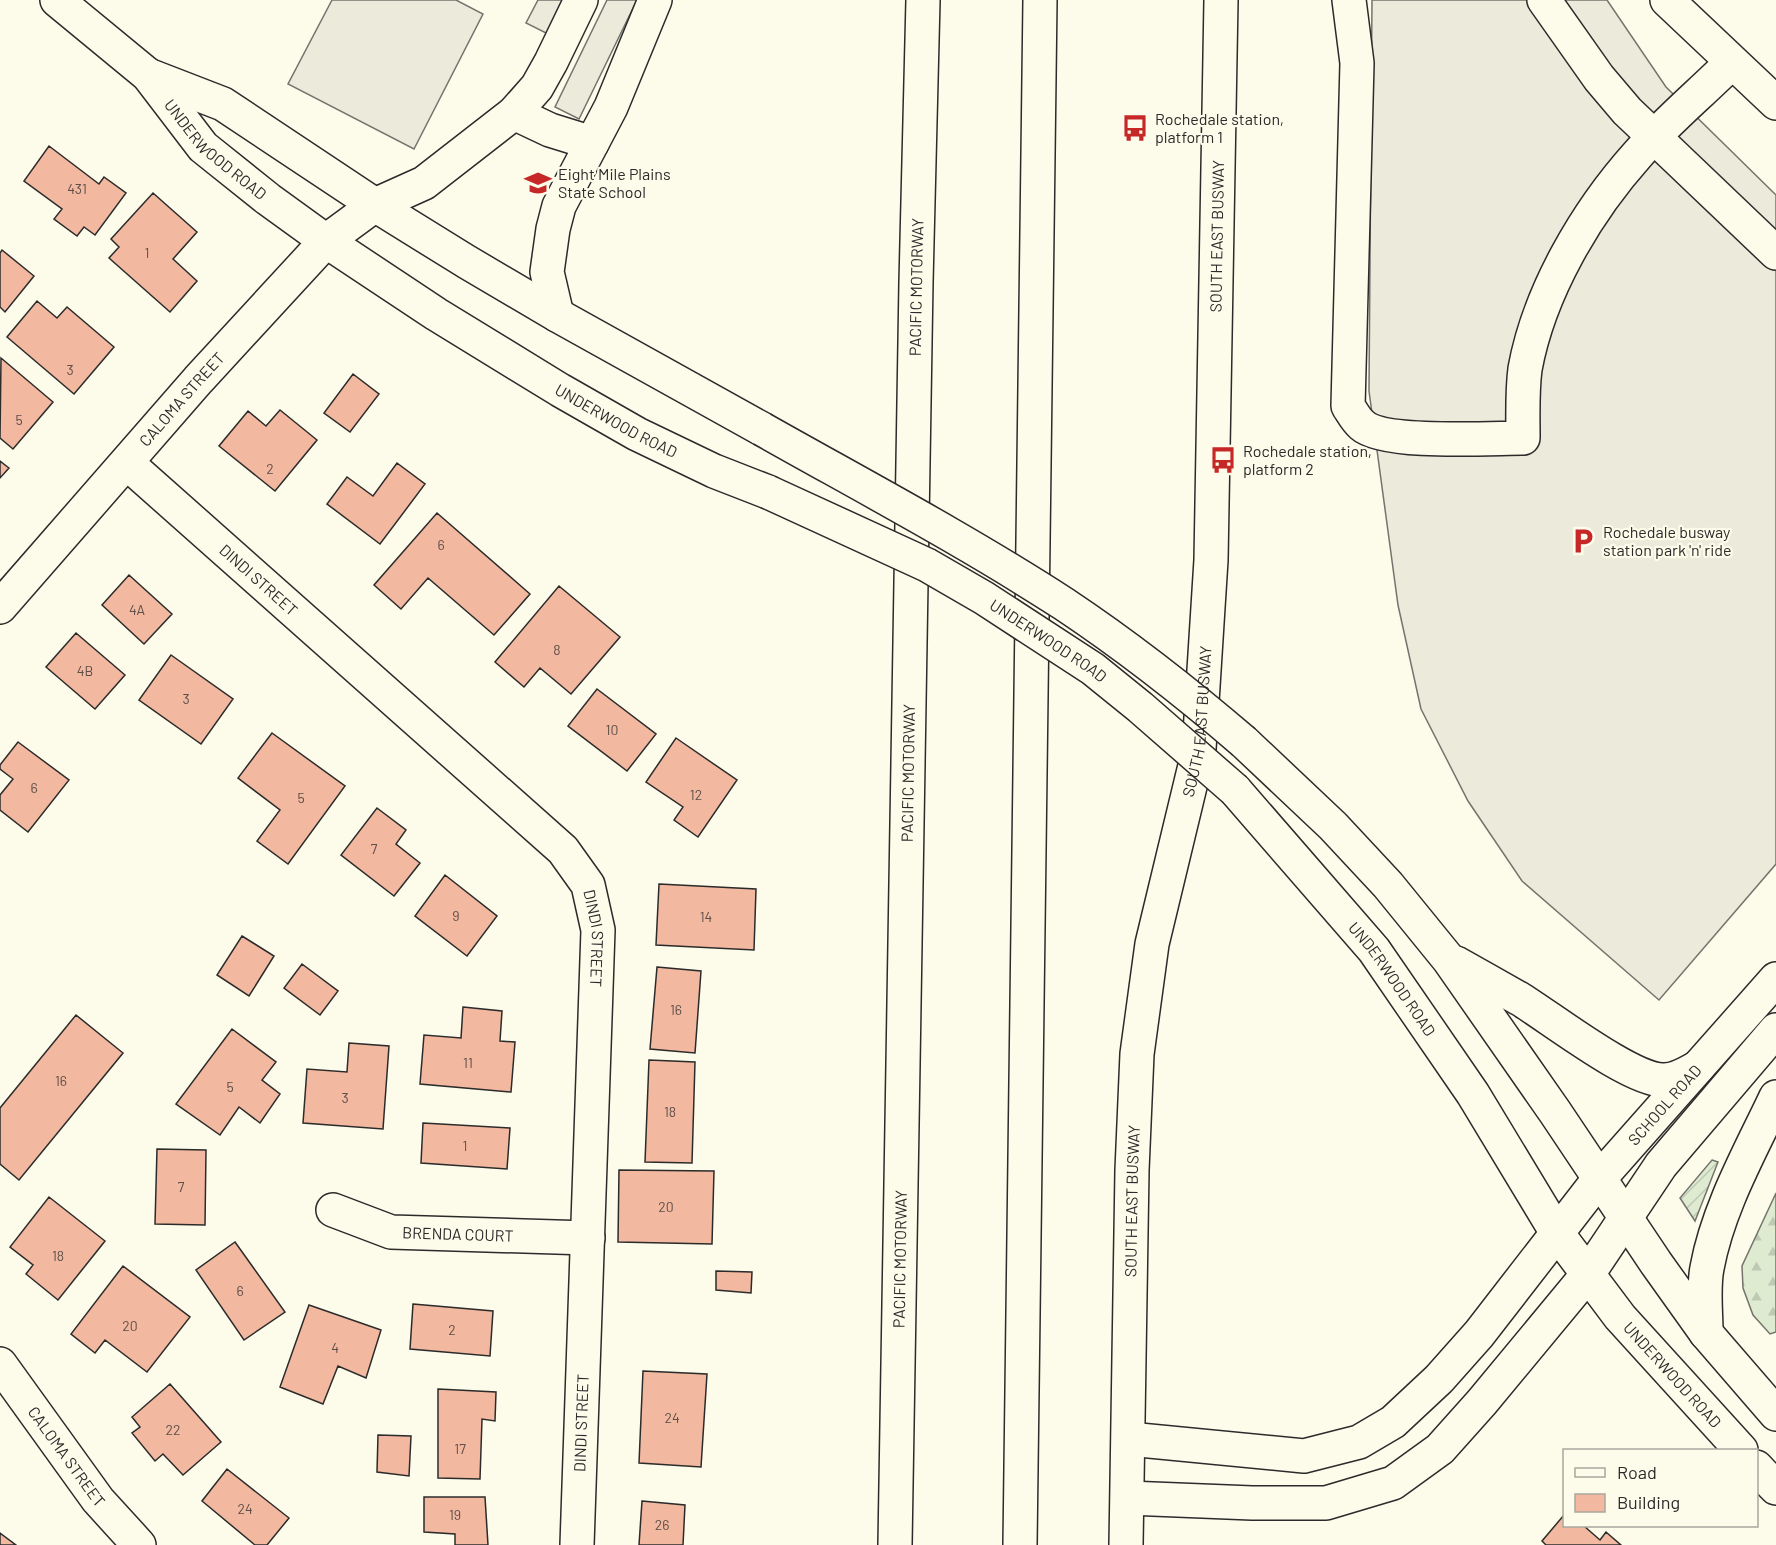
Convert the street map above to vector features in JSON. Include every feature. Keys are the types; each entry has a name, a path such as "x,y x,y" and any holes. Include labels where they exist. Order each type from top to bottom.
{"main road":[{"name":"UNDERWOOD ROAD","path":"57,0 148,75 203,147 268,199 326,241 436,314 618,423 714,471 768,492 927,565 993,603 1093,669 1140,707 1234,790 1374,950 1473,1094 1557,1233 1634,1334 1740,1449"},
{"name":"CALOMA STREET","path":"0,607 198,380 326,241 375,205 419,186 514,113 537,87 581,0"},
{"path":"556,315 547,272 553,228 559,206 611,107 655,0"},
{"name":"PACIFIC MOTORWAY","path":"895,1545 923,0"},
{"path":"1020,1545 1040,0"},
{"name":"SOUTH EAST BUSWAY","path":"1126,1545 1132,1170 1137,1054 1152,944 1199,749 1207,639 1221,0"},
{"path":"1349,0 1356,63 1348,406 1363,426 1387,434 1430,438 1523,438 1523,396 1526,369 1537,327 1560,267 1605,194 1639,153 1732,62"},
{"path":"1544,0 1599,78 1627,111 1776,253"},
{"path":"1667,0 1776,103"},
{"name":"UNDERWOOD ROAD","path":"148,75 224,104 375,205 556,315 939,528 1065,605 1151,667 1244,742 1333,826 1388,885 1449,960 1706,1333 1776,1414"},
{"path":"514,113 550,130 592,142"},
{"name":"DINDI STREET","path":"127,463 563,850 588,885 598,930 577,1545"},
{"path":"1449,960 1520,999 1599,1051 1641,1074 1662,1080 1678,1078 1698,1067"},
{"name":"SCHOOL ROAD","path":"1557,1233 1599,1179 1776,979"},
{"path":"1128,1498 1252,1503 1326,1503 1393,1483 1440,1449 1482,1402 1588,1274 1661,1165 1776,1030"},
{"path":"1706,1333 1706,1270 1716,1230 1737,1178 1776,1097"},
{"name":"BRENDA COURT","path":"333,1210 391,1232 588,1238"},
{"path":"1129,1439 1304,1456 1359,1442 1393,1422 1439,1378 1479,1334 1557,1233"},
{"name":"CALOMA STREET","path":"0,1364 98,1500 139,1545"},
{"path":"1758,1469 1776,1488"}],"green space":[{"path":"1712,1160 1718,1162 1695,1221 1680,1198"},
{"path":"1776,1193 1776,1332 1770,1334 1753,1315 1743,1288 1742,1266"}],"shaded area":[{"path":"332,0 456,0 483,14 414,149 288,84"},
{"path":"538,0 567,0 550,35 526,23"},
{"path":"607,0 637,0 579,119 555,107"},
{"name":"Rochedale busway station park 'n' ride","path":"1372,0 1607,0 1666,87 1776,195 1776,864 1659,1000 1522,881 1468,801 1421,709 1398,605 1369,391"}],"building":[{"path":"49,146 99,184 104,177 126,193 95,235 84,227 77,236 54,219 62,209 24,181"},
{"path":"153,193 197,232 173,259 197,281 170,312 109,258 119,247 111,239"},
{"path":"2,250 34,276 5,312 0,307 0,253"},
{"path":"37,301 57,318 67,307 114,347 74,394 7,337"},
{"path":"1,358 53,402 13,449 0,438"},
{"path":"353,374 379,394 350,432 324,413"},
{"path":"280,410 317,440 275,491 219,446 248,411 266,426"},
{"path":"0,461 9,468 0,478"},
{"path":"397,463 425,484 380,544 327,504 347,477 373,496"},
{"path":"437,513 530,594 494,635 428,578 401,609 374,585"},
{"path":"129,575 172,614 144,644 102,605"},
{"path":"559,586 620,637 571,694 540,668 524,687 495,662"},
{"path":"76,633 125,675 95,709 46,667"},
{"path":"171,655 233,699 201,744 139,700"},
{"path":"597,689 656,734 627,771 568,726"},
{"path":"272,733 345,786 288,864 257,841 280,810 238,778"},
{"path":"676,738 737,780 698,837 674,820 683,807 646,782"},
{"path":"18,742 69,780 28,832 0,810 0,795 13,779 0,769 0,765"},
{"path":"377,808 406,830 396,844 420,863 394,896 341,855"},
{"path":"445,875 497,916 467,956 415,916"},
{"path":"659,884 756,889 754,950 656,945"},
{"path":"242,936 274,956 249,996 217,975"},
{"path":"302,964 338,991 320,1015 284,988"},
{"path":"657,967 701,971 695,1053 650,1049"},
{"path":"463,1007 502,1011 500,1041 515,1042 511,1092 420,1084 424,1035 461,1038"},
{"path":"76,1015 123,1053 19,1180 0,1164 0,1108"},
{"path":"232,1029 276,1062 262,1080 280,1094 260,1123 239,1107 220,1135 176,1104"},
{"path":"349,1043 389,1046 383,1129 303,1123 307,1069 347,1072"},
{"path":"649,1060 695,1062 692,1163 645,1162"},
{"path":"423,1123 510,1128 507,1169 421,1163"},
{"path":"157,1149 206,1150 205,1225 155,1224"},
{"path":"619,1170 714,1171 712,1244 618,1242"},
{"path":"49,1197 105,1241 58,1300 26,1274 33,1265 10,1247"},
{"path":"235,1242 285,1312 244,1340 196,1270"},
{"path":"123,1266 190,1317 147,1372 105,1340 95,1353 71,1334"},
{"path":"716,1271 752,1272 751,1293 716,1290"},
{"path":"413,1304 493,1311 490,1356 410,1349"},
{"path":"309,1305 381,1330 366,1378 338,1366 323,1404 280,1387"},
{"path":"643,1371 707,1374 701,1467 639,1463"},
{"path":"170,1384 221,1442 183,1475 163,1454 155,1461 132,1433 140,1427 132,1417"},
{"path":"438,1389 496,1392 495,1421 482,1419 480,1479 438,1478"},
{"path":"378,1435 411,1436 409,1476 377,1472"},
{"path":"227,1469 289,1518 267,1545 255,1545 202,1501"},
{"path":"424,1497 485,1497 488,1545 455,1545 455,1534 424,1532"},
{"path":"642,1501 685,1505 683,1545 639,1545"},
{"path":"1563,1516 1563,1527 1585,1527 1600,1540 1606,1532 1621,1545 1546,1545 1542,1541"},
{"path":"0,1533 16,1545 0,1545"}],"place":[{"name":"Rochedale station, platform 1","path":"1135,128"},
{"name":"Eight Mile Plains State School","path":"538,183"},
{"name":"Rochedale station, platform 2","path":"1223,460"},
{"name":"Rochedale busway station park 'n' ride","path":"1583,541"}]}
